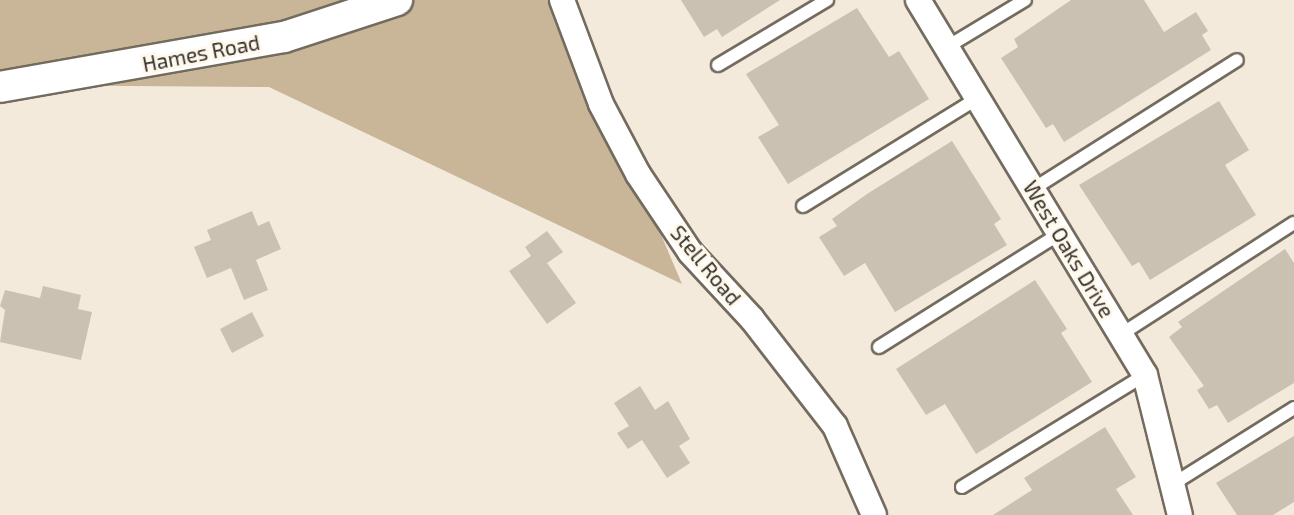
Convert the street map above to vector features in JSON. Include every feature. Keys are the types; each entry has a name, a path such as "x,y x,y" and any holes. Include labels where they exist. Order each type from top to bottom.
{"street":[{"name":"Hames Road","path":"0,87 284,37 397,0"},
{"name":"Stell Road","path":"562,0 601,104 638,174 690,252 752,320 835,426 873,515"},
{"name":"West Oaks Drive","path":"918,0 1145,375 1180,515"}],"lane":[{"path":"718,65 827,0"},
{"path":"947,47 1025,0"},
{"path":"1033,189 1237,60"},
{"path":"804,206 978,98"},
{"path":"1120,335 1294,223"},
{"path":"879,347 1059,234"},
{"path":"962,487 1145,375"},
{"path":"1173,483 1294,408"}],"shaded area":[{"path":"0,0 561,0 682,284 269,87 0,85"}],"building":[{"path":"681,0 780,0 722,37 717,29 704,37"},
{"path":"1071,0 1144,0 1164,32 1196,12 1208,31 1202,35 1211,50 1064,142 1053,124 1046,128 1001,58 1018,47 1014,39"},
{"path":"857,8 889,57 899,51 929,99 788,184 758,137 779,125 746,74"},
{"path":"1219,101 1249,150 1225,165 1256,215 1150,280 1139,262 1132,266 1079,185"},
{"path":"952,141 1001,219 994,224 1007,245 895,312 865,263 844,276 819,237 837,226 832,219 867,194"},
{"path":"252,211 258,226 269,221 281,249 256,260 268,290 244,300 231,268 207,278 194,247 211,240 207,230"},
{"path":"547,231 563,252 547,263 576,303 547,324 509,271 531,256 525,247"},
{"path":"1285,249 1294,263 1294,383 1228,423 1217,405 1209,409 1197,390 1204,386 1169,337 1182,327 1178,322"},
{"path":"1035,280 1067,329 1061,333 1092,382 976,454 945,404 926,415 896,369"},
{"path":"43,286 81,295 78,309 92,312 81,360 0,342 5,310 0,306 5,290 40,298"},
{"path":"252,312 264,336 232,353 220,329"},
{"path":"640,386 655,410 668,401 690,439 679,446 690,463 667,478 642,440 628,449 617,433 629,426 614,403"},
{"path":"1105,427 1136,477 1116,489 1133,515 993,515 1032,490 1024,478"},
{"path":"1294,436 1294,502 1273,515 1237,515 1216,483"}]}
